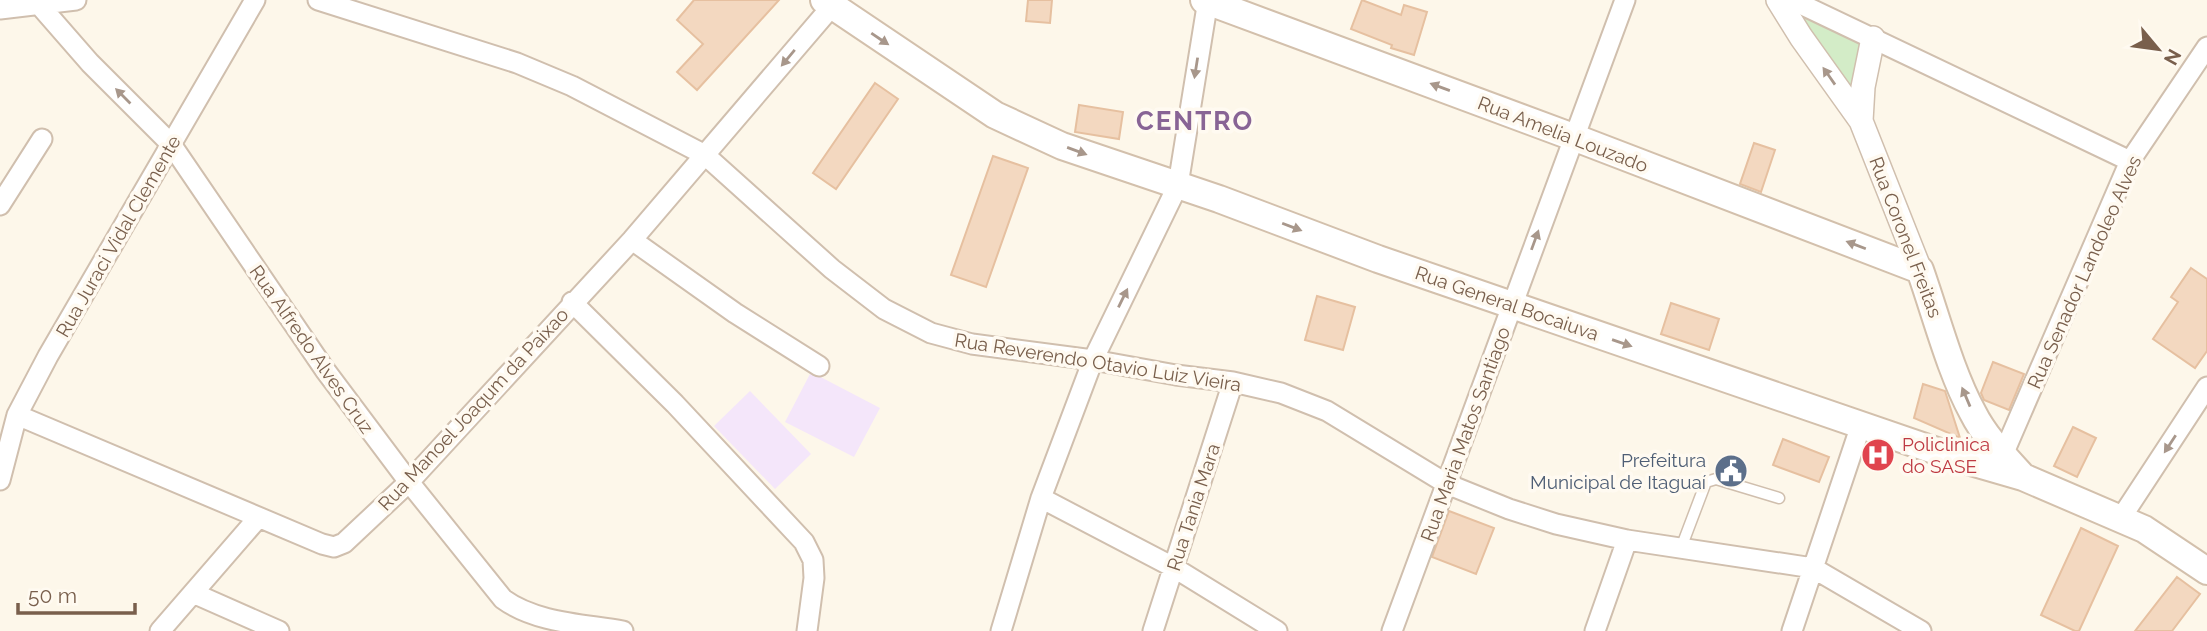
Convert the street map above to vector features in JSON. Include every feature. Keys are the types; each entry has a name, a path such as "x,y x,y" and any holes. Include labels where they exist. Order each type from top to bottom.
{"main road":[{"name":"Rua Amelia Louzado","path":"1207,0 1920,270"},
{"name":"Rua General Bocaiuva","path":"828,3 995,115 1062,146 1178,185 1378,259 1954,457 2000,462"},
{"name":"Rua Coronel Freitas","path":"1920,270 1963,390 2000,462 2023,477 2121,519"},
{"path":"1954,457 1970,451 1982,428"},
{"path":"2121,519 2144,528 2207,571"}],"street":[{"path":"0,9 37,2 76,0"},
{"name":"Rua Juraci Vidal Clemente","path":"0,480 10,425 255,0"},
{"name":"Rua Reverendo Otavio Luiz Vieira","path":"318,0 517,63 572,86 705,155 832,269 884,309 930,333 972,344 1233,382 1281,393 1327,411 1447,484 1556,524 1628,540 1813,568 1921,631"},
{"path":"1001,631 1041,498 1093,360 1178,185 1207,0"},
{"name":"Rua Maria Matos Santiago","path":"1392,631 1625,0"},
{"name":"Rua Coronel Freitas","path":"1779,0 1801,37 1861,121 1920,270"},
{"path":"1792,0 2130,161"},
{"name":"Rua Alfredo Alves Cruz","path":"37,2 90,63 171,144 325,370 409,482 503,599 518,610 539,616 623,631"},
{"name":"Rua Manoel Joaqum da Paixao","path":"10,425 322,544 334,547 344,543 409,482 572,302 632,240 828,3"},
{"path":"1861,121 1863,88 1873,38"},
{"name":"Rua Senador Landoleo Alves","path":"2000,462 2130,161 2207,47"},
{"path":"0,205 42,139"},
{"path":"632,240 734,313 819,366"},
{"path":"572,302 675,404 804,542 813,560 814,578 807,631"},
{"name":"Rua Tania Mara","path":"1153,631 1233,382"},
{"path":"2121,519 2207,387"},
{"path":"1792,631 1861,425"},
{"path":"1041,498 1173,567 1277,631"},
{"path":"160,631 258,518"},
{"path":"1595,631 1628,540"},
{"path":"193,593 279,631"}],"lane":[{"path":"1681,548 1706,482 1716,479 1779,498"}],"shaded area":[{"path":"811,372 880,408 854,457 785,422"},
{"path":"750,391 811,454 775,489 714,426"}],"green space":[{"path":"1796,8 1863,39 1854,101"}],"building":[{"path":"694,0 779,0 697,90 677,72 703,44 677,20"},
{"path":"1028,0 1052,0 1050,23 1026,21"},
{"path":"1362,0 1401,15 1404,5 1427,12 1414,55 1391,48 1392,45 1351,29"},
{"path":"875,83 898,99 836,189 813,173"},
{"path":"1079,105 1123,112 1119,139 1075,132"},
{"path":"1754,143 1775,150 1761,192 1740,184"},
{"path":"993,156 1028,168 986,287 951,275"},
{"path":"2191,268 2207,279 2207,351 2195,368 2153,339 2178,302 2171,297"},
{"path":"1317,296 1355,307 1343,350 1305,340"},
{"path":"1671,303 1719,319 1709,350 1661,334"},
{"path":"1993,362 2024,374 2009,410 1984,400 1981,393"},
{"path":"1923,384 1945,391 1960,438 1914,418"},
{"path":"2073,427 2096,438 2077,477 2054,466"},
{"path":"1783,439 1829,457 1819,482 1773,465"},
{"path":"1449,511 1494,528 1476,574 1432,557"},
{"path":"2081,528 2118,546 2079,631 2075,631 2041,615"},
{"path":"2177,577 2200,594 2172,631 2135,631"}],"place":[{"name":"Policlinica do SASE","path":"1878,455"},
{"name":"Prefeitura Municipal de Itaguaí","path":"1731,471"}],"district":[{"name":"CENTRO","path":"1195,121"}]}
